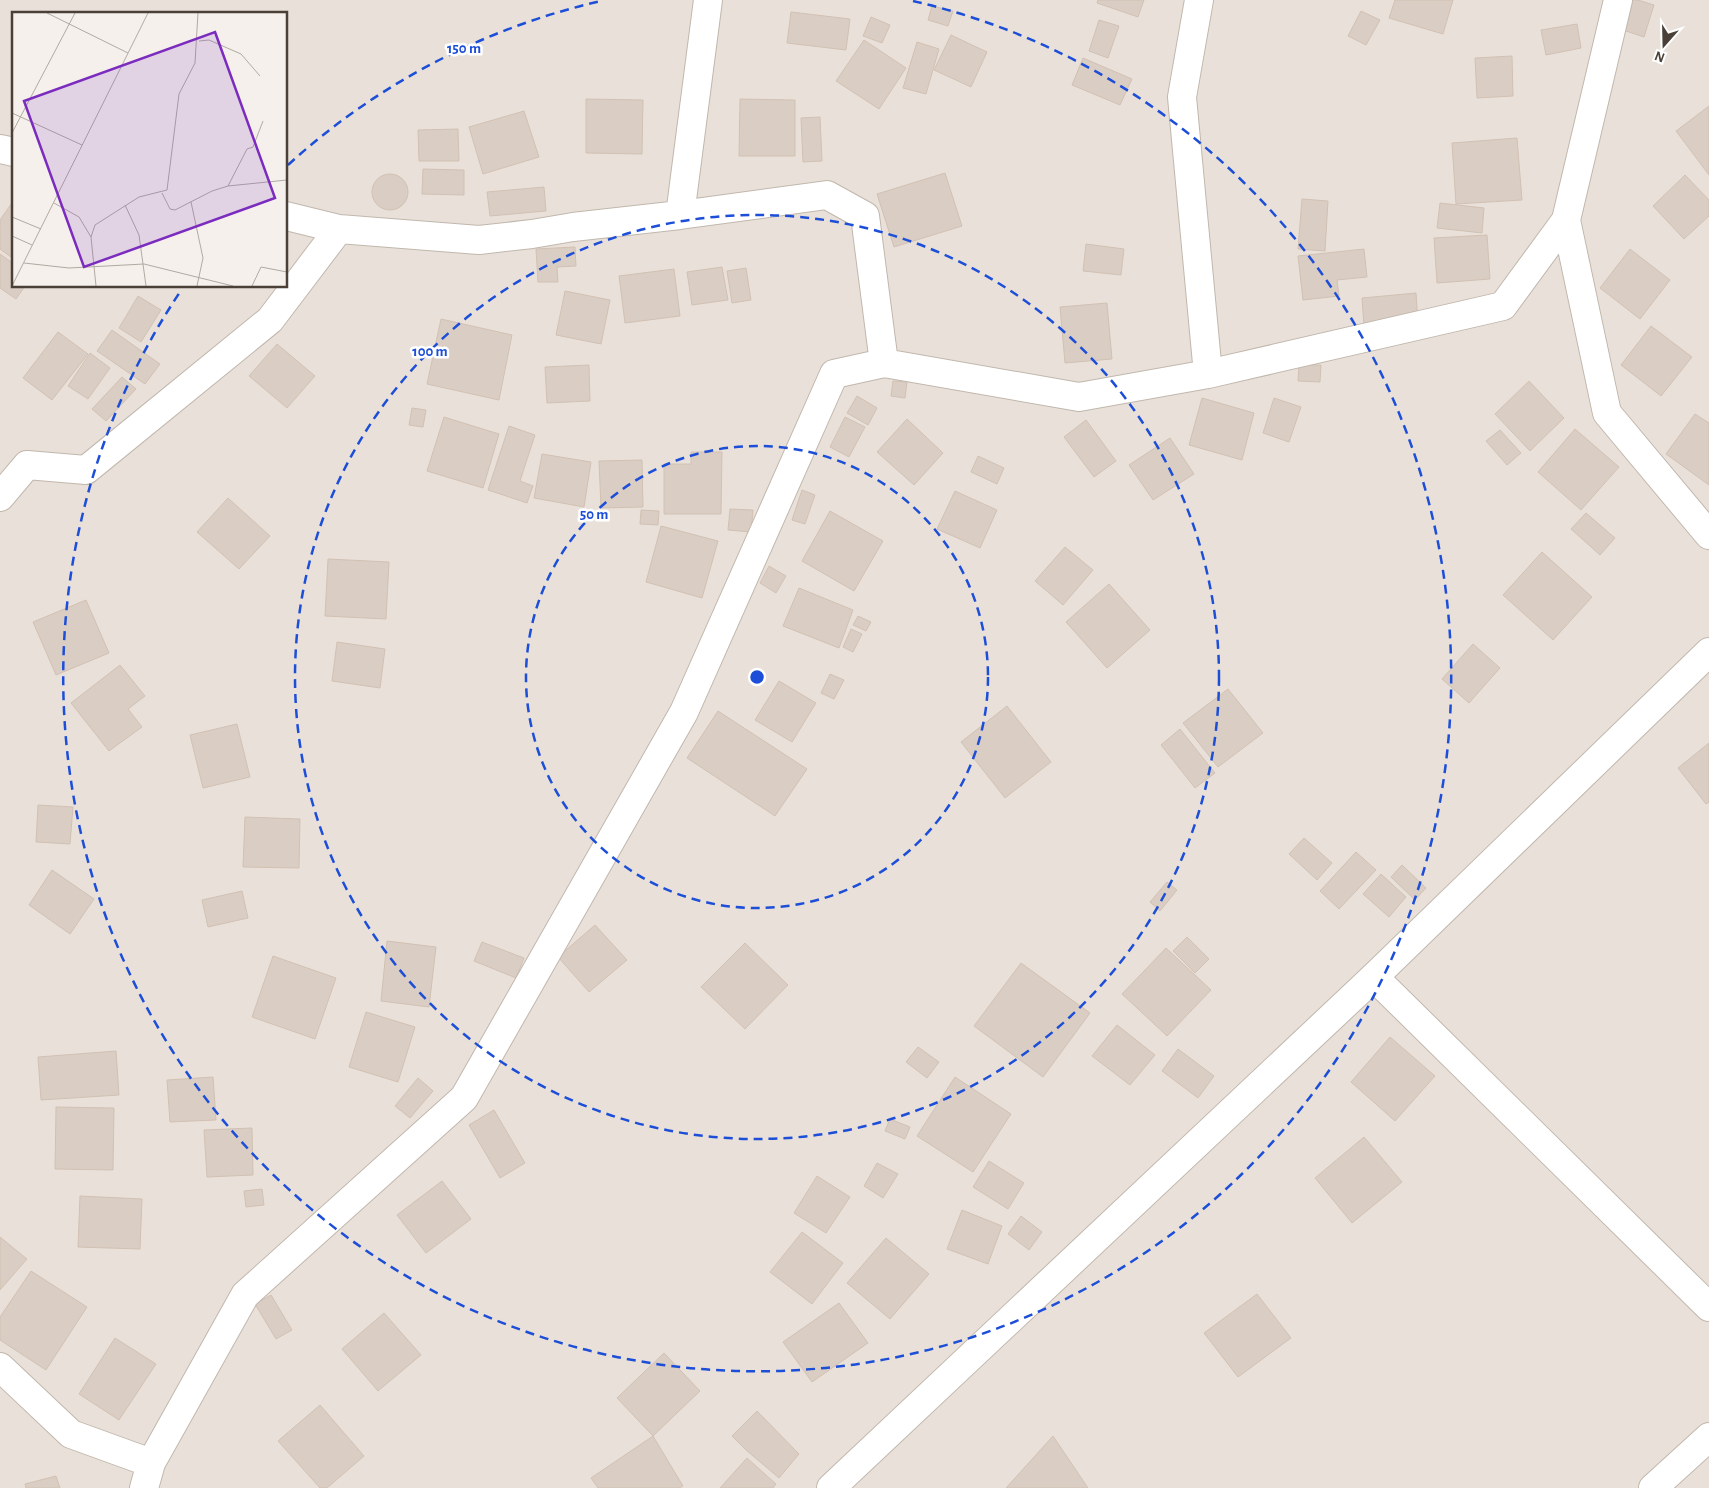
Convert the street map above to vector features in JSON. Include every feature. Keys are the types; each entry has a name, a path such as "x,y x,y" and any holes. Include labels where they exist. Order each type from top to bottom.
{"street":[{"path":"680,215 708,0"},
{"path":"1199,0 1182,97 1208,374"},
{"path":"0,1367 70,1434 147,1475 244,1295 464,1098 684,712 834,374 884,363 1079,397 1208,374 1503,306 1566,220 1618,0"},
{"path":"288,216 340,229 479,240 680,215 827,194 865,216 884,363"},
{"path":"1566,220 1607,413 1709,535"},
{"path":"0,497 27,465 86,470 270,320 340,229"},
{"path":"831,1488 1374,977 1709,652"},
{"path":"1374,977 1709,1307"},
{"path":"1653,1488 1709,1437"}],"shaded area":[{"path":"0,0 1709,0 1709,1488 0,1488"}],"building":[{"path":"1098,0 1144,0 1138,17 1097,3"},
{"path":"1395,0 1453,0 1443,34 1389,18"},
{"path":"1632,0 1654,5 1644,37 1623,30"},
{"path":"932,6 953,11 948,26 928,20"},
{"path":"1361,11 1380,20 1366,45 1348,36"},
{"path":"791,12 850,19 846,50 787,43"},
{"path":"871,17 890,25 882,43 863,36"},
{"path":"1099,20 1119,26 1108,58 1089,51"},
{"path":"1577,24 1581,48 1546,55 1541,30"},
{"path":"951,35 987,52 971,87 934,70"},
{"path":"864,40 906,68 879,109 836,81"},
{"path":"917,42 939,49 926,94 903,88"},
{"path":"1512,56 1513,96 1477,98 1475,58"},
{"path":"1083,58 1132,79 1120,105 1072,85"},
{"path":"586,99 643,100 642,154 586,153"},
{"path":"740,99 795,100 795,156 739,156"},
{"path":"1709,106 1709,175 1676,131"},
{"path":"524,111 539,157 483,174 469,127"},
{"path":"820,117 822,161 803,162 801,118"},
{"path":"458,129 459,161 419,161 418,130"},
{"path":"1517,138 1522,200 1456,204 1452,143"},
{"path":"423,169 464,170 464,195 422,194"},
{"path":"945,173 962,226 894,247 877,194"},
{"path":"390,174 397,175 403,179 407,185 407,199 403,205 397,209 390,210 383,209 377,205 373,199 372,192 373,185 377,179 383,175"},
{"path":"1685,175 1709,200 1709,216 1684,239 1653,206"},
{"path":"544,187 546,211 490,216 487,192"},
{"path":"1302,199 1328,201 1325,251 1298,249"},
{"path":"12,203 11,257 0,249 0,220"},
{"path":"1440,203 1484,208 1482,233 1437,228"},
{"path":"1487,235 1490,279 1437,283 1434,238"},
{"path":"1086,244 1124,249 1121,275 1083,271"},
{"path":"575,247 576,266 557,267 558,282 538,282 536,249"},
{"path":"1364,249 1367,277 1337,280 1339,296 1303,300 1298,256"},
{"path":"1630,249 1670,280 1640,319 1600,288"},
{"path":"0,254 12,263 12,288 24,288 16,299 0,288"},
{"path":"722,267 728,300 692,305 687,272"},
{"path":"746,268 751,300 732,303 727,271"},
{"path":"674,269 680,316 625,323 619,276"},
{"path":"565,291 610,300 601,344 556,335"},
{"path":"1416,293 1418,323 1364,326 1362,298"},
{"path":"138,296 161,310 141,342 119,328"},
{"path":"1107,303 1112,359 1065,363 1060,307"},
{"path":"441,319 512,335 499,400 427,384"},
{"path":"1651,326 1692,357 1661,396 1621,365"},
{"path":"112,330 160,364 145,384 97,351"},
{"path":"58,332 88,354 52,400 23,378"},
{"path":"277,344 315,376 287,408 249,376"},
{"path":"90,353 110,368 88,399 68,386"},
{"path":"589,365 590,401 547,403 545,367"},
{"path":"1299,365 1321,365 1320,382 1298,381"},
{"path":"122,377 136,389 106,421 92,409"},
{"path":"893,381 907,382 905,398 891,396"},
{"path":"1529,381 1564,418 1530,451 1495,414"},
{"path":"857,396 877,408 868,425 847,413"},
{"path":"1202,398 1254,413 1242,460 1189,445"},
{"path":"1274,398 1301,407 1289,442 1263,433"},
{"path":"412,408 426,410 423,427 409,425"},
{"path":"1695,414 1709,423 1709,485 1666,454"},
{"path":"444,417 499,434 483,488 427,471"},
{"path":"845,417 865,427 849,457 830,447"},
{"path":"907,419 943,453 914,485 877,452"},
{"path":"1086,420 1116,461 1094,477 1064,437"},
{"path":"509,426 535,435 520,481 533,486 527,503 488,490"},
{"path":"1575,429 1619,467 1581,510 1538,472"},
{"path":"1500,430 1521,453 1507,465 1486,441"},
{"path":"1170,438 1194,474 1153,500 1129,465"},
{"path":"691,452 722,452 721,514 664,514 664,464 691,464"},
{"path":"542,454 591,462 584,507 534,498"},
{"path":"978,456 1004,468 997,484 971,472"},
{"path":"642,460 643,507 601,508 599,461"},
{"path":"802,490 815,495 805,524 792,520"},
{"path":"955,491 997,510 980,548 937,529"},
{"path":"228,498 270,536 239,569 197,532"},
{"path":"730,509 753,510 751,532 728,530"},
{"path":"641,510 659,511 658,525 640,524"},
{"path":"830,511 883,541 854,591 802,561"},
{"path":"1586,513 1615,538 1600,555 1571,529"},
{"path":"661,526 718,541 702,598 646,582"},
{"path":"1065,547 1093,570 1063,605 1035,581"},
{"path":"1542,552 1592,597 1553,640 1503,595"},
{"path":"328,559 389,562 386,619 325,616"},
{"path":"769,566 786,576 776,593 760,583"},
{"path":"1109,584 1150,630 1107,668 1066,622"},
{"path":"799,588 853,610 839,648 783,626"},
{"path":"86,600 109,653 56,675 33,622"},
{"path":"858,616 871,622 866,631 853,625"},
{"path":"851,629 862,634 853,652 843,647"},
{"path":"337,642 385,649 380,688 332,681"},
{"path":"1473,644 1500,668 1469,703 1442,679"},
{"path":"120,665 145,696 128,709 142,727 109,751 71,703"},
{"path":"830,674 844,680 834,699 821,693"},
{"path":"779,681 816,703 792,742 755,720"},
{"path":"1228,689 1263,733 1218,767 1183,723"},
{"path":"1007,706 1051,762 1005,798 961,742"},
{"path":"718,711 807,769 775,816 687,758"},
{"path":"237,724 250,777 203,788 190,735"},
{"path":"1180,729 1215,773 1195,788 1161,745"},
{"path":"1709,743 1709,802 1706,804 1678,768"},
{"path":"38,805 73,807 70,844 36,842"},
{"path":"245,817 300,819 299,868 243,867"},
{"path":"1304,838 1332,863 1317,880 1289,854"},
{"path":"1356,852 1376,870 1339,909 1320,891"},
{"path":"1402,865 1426,888 1415,900 1391,877"},
{"path":"52,870 94,899 70,934 29,905"},
{"path":"1381,874 1406,897 1389,917 1363,894"},
{"path":"1167,882 1177,890 1160,911 1150,902"},
{"path":"242,891 248,918 208,927 202,900"},
{"path":"595,925 627,960 589,992 558,957"},
{"path":"1187,937 1209,959 1195,973 1173,951"},
{"path":"387,941 436,947 429,1007 381,1001"},
{"path":"482,942 524,958 516,978 474,961"},
{"path":"745,943 788,985 745,1029 701,987"},
{"path":"1166,948 1211,990 1167,1036 1122,994"},
{"path":"273,956 336,978 315,1039 252,1017"},
{"path":"1021,963 1090,1013 1043,1077 974,1026"},
{"path":"366,1012 415,1027 398,1082 349,1067"},
{"path":"1117,1025 1155,1055 1130,1085 1092,1056"},
{"path":"1390,1037 1435,1076 1395,1121 1351,1082"},
{"path":"918,1047 939,1062 927,1078 906,1062"},
{"path":"1178,1049 1214,1076 1198,1098 1162,1071"},
{"path":"116,1051 119,1095 41,1100 38,1057"},
{"path":"213,1077 216,1120 170,1122 167,1080"},
{"path":"955,1077 1011,1114 973,1172 917,1136"},
{"path":"418,1078 433,1091 410,1118 395,1106"},
{"path":"56,1107 114,1108 113,1170 55,1169"},
{"path":"494,1110 525,1163 500,1178 469,1125"},
{"path":"890,1119 910,1127 905,1139 885,1131"},
{"path":"252,1128 253,1175 207,1177 204,1130"},
{"path":"1364,1137 1402,1182 1352,1223 1315,1178"},
{"path":"989,1161 1024,1183 1008,1209 973,1187"},
{"path":"877,1163 898,1174 883,1198 864,1186"},
{"path":"817,1176 850,1197 826,1233 794,1213"},
{"path":"442,1181 471,1219 426,1253 397,1215"},
{"path":"262,1189 264,1205 246,1207 244,1191"},
{"path":"80,1196 142,1199 140,1249 78,1247"},
{"path":"962,1210 1002,1226 988,1264 947,1249"},
{"path":"1021,1216 1042,1232 1029,1250 1008,1234"},
{"path":"802,1232 843,1263 812,1304 770,1272"},
{"path":"0,1237 27,1259 0,1290"},
{"path":"886,1238 929,1274 890,1319 847,1283"},
{"path":"31,1271 87,1307 46,1370 0,1340 0,1317"},
{"path":"1257,1294 1291,1338 1238,1377 1204,1333"},
{"path":"271,1295 292,1330 276,1339 255,1304"},
{"path":"839,1303 868,1343 812,1382 783,1342"},
{"path":"384,1313 421,1355 378,1391 342,1349"},
{"path":"115,1338 156,1364 119,1420 79,1394"},
{"path":"664,1353 700,1391 653,1436 617,1398"},
{"path":"320,1405 364,1456 327,1488 320,1488 278,1441"},
{"path":"757,1411 799,1454 779,1478 732,1436"},
{"path":"653,1436 683,1486 680,1488 598,1488 591,1478"},
{"path":"1053,1436 1088,1488 1006,1488"},
{"path":"747,1458 776,1484 773,1488 720,1488"},
{"path":"56,1476 60,1488 26,1488 25,1484"}]}
